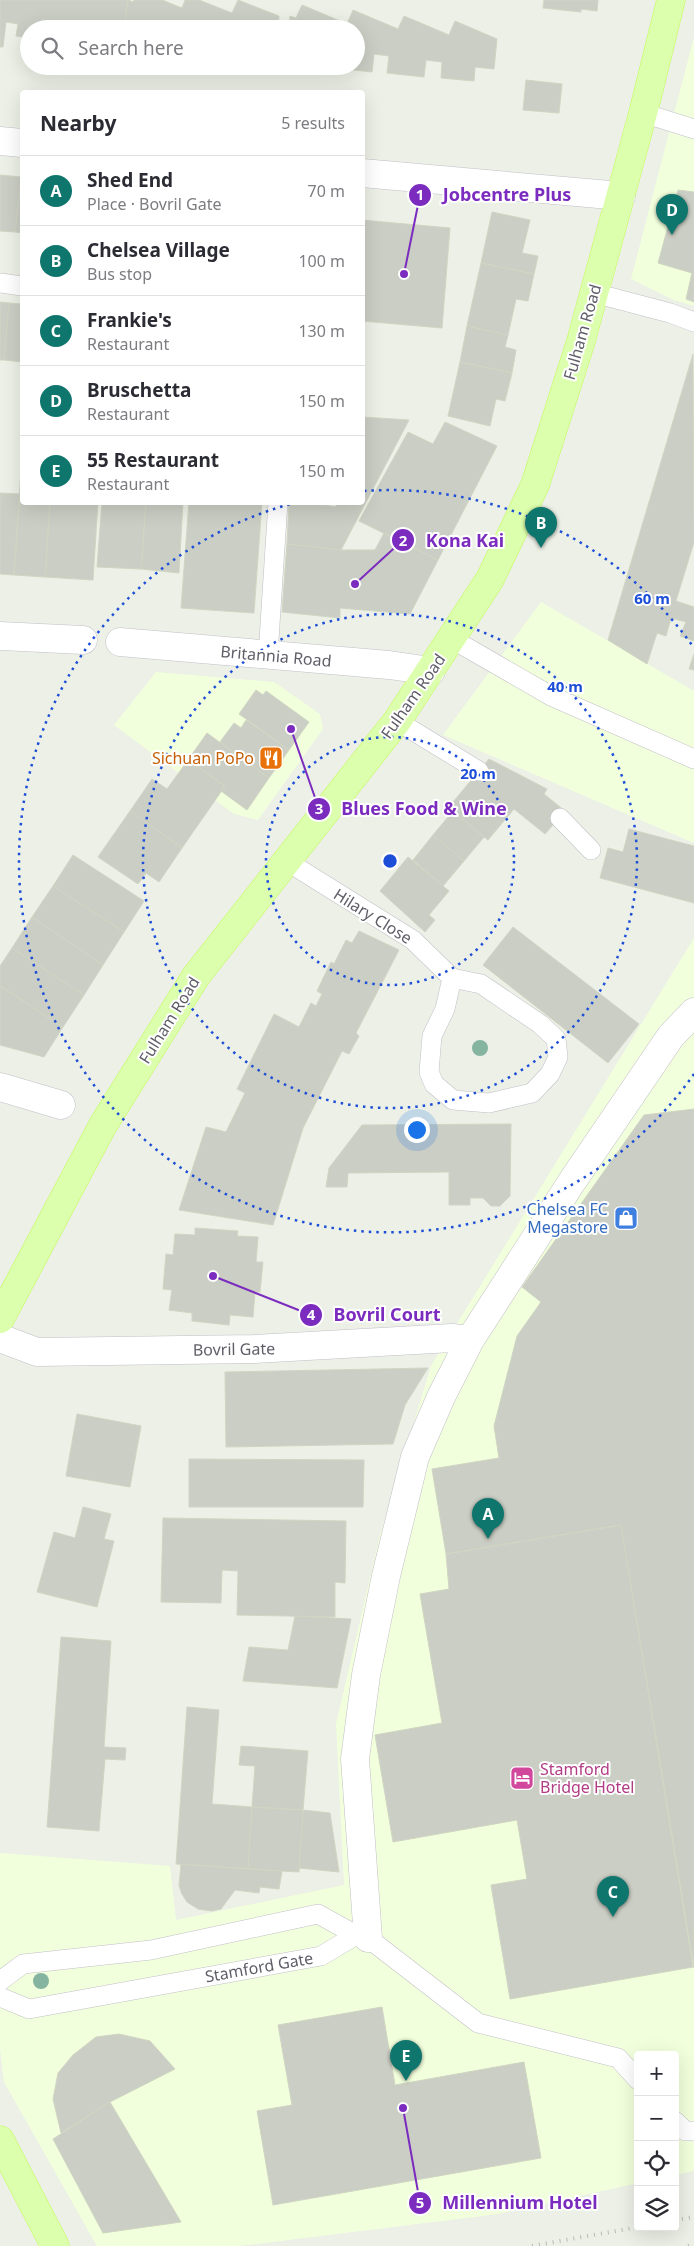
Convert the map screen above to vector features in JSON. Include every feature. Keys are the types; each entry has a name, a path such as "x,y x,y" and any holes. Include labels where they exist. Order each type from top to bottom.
{"main road":[{"name":"Fulham Road","path":"0,1318 103,1125 196,976 288,862 397,721 490,579 535,485 581,341 643,113 671,0"},
{"path":"0,2140 55,2246"}],"street":[{"path":"0,141 20,143"},
{"path":"365,173 621,196"},
{"path":"0,636 83,640"},
{"name":"Britannia Road","path":"120,642 389,665 431,671"},
{"path":"362,1936 355,1759 366,1675 386,1576 415,1457 441,1397 470,1340 573,1180 665,1044 694,1012"},
{"path":"0,1087 62,1105"},
{"name":"Bovril Gate","path":"0,1338 36,1352 254,1349 452,1338 470,1340"}],"lane":[{"path":"643,113 694,129"},
{"path":"0,283 20,286"},
{"path":"594,293 670,313 694,322"},
{"path":"268,655 278,505"},
{"path":"452,639 551,696 694,759"},
{"path":"397,721 479,771"},
{"path":"560,818 591,850"},
{"name":"Hilary Close","path":"288,862 413,940 452,978"},
{"path":"452,978 481,984 540,1024 556,1039 558,1057 550,1074 532,1093 489,1103 471,1102 453,1100 434,1084 429,1072 432,1036 445,1009 452,978"},
{"path":"0,1981 23,1964 151,1950 318,1914 362,1936 478,2023 618,2058 634,2076"},
{"name":"Stamford Gate","path":"0,1997 29,2009 321,1956 362,1936"},
{"path":"679,2125 685,2132 694,2131"}],"shaded area":[{"path":"694,37 694,306 674,300 631,279"},
{"path":"541,602 694,691 694,843 443,735"},
{"path":"156,672 274,682 320,714 323,729 258,820 234,814 114,725"},
{"path":"694,938 694,2171 679,2174 679,2051 634,2051 634,2184 498,2214 239,2246 97,2246 4,2082 0,2049 0,1853 170,1866 176,1920 344,1885 336,1724 380,1535 431,1366"}],"building":[{"path":"0,0 128,0 125,20 20,20 20,37 16,36 18,24 6,22 3,47 0,47"},
{"path":"128,0 133,2 134,0 162,0 182,8 185,0 199,0 232,13 238,0 279,16 279,20 125,20"},
{"path":"544,0 598,0 597,11 581,9 581,12 543,8"},
{"path":"302,5 338,20 290,20 290,16 296,18"},
{"path":"353,10 398,29 404,16 449,35 455,21 497,39 494,69 475,67 474,81 441,78 442,62 426,60 424,77 387,73 389,56 374,54 372,72 365,71 365,20 349,20"},
{"path":"526,80 562,84 559,113 523,110"},
{"path":"0,175 20,177 15,232 0,231"},
{"path":"20,186 20,233 15,232"},
{"path":"678,190 694,192 694,302 686,299 692,273 658,263"},
{"path":"492,212 530,220 522,253 538,256 534,274 481,263"},
{"path":"365,220 450,228 442,328 365,321"},
{"path":"481,263 534,274 528,301 516,299 508,335 467,326"},
{"path":"0,302 9,303 4,360 0,360"},
{"path":"9,303 20,304 20,362 4,360"},
{"path":"467,326 508,335 505,347 516,350 512,373 460,362"},
{"path":"693,354 694,542 676,601 694,607 694,641 680,636 686,622 671,618 666,636 657,633 647,664 608,640"},
{"path":"460,362 512,373 505,401 496,399 490,426 448,416"},
{"path":"365,417 409,420 365,504"},
{"path":"445,422 497,446 438,560 359,521 408,432 433,444"},
{"path":"20,485 20,505 50,505 45,577 14,575"},
{"path":"0,493 20,494 14,575 0,574"},
{"path":"50,505 98,505 93,580 45,577"},
{"path":"102,505 146,505 141,569 97,567"},
{"path":"146,505 183,505 179,573 141,569"},
{"path":"189,505 262,505 254,613 181,608"},
{"path":"289,505 325,505 336,507 336,505 365,505 341,550 287,544"},
{"path":"384,533 438,560 410,614 340,608 340,618 282,612 287,544 341,550 375,550"},
{"path":"694,654 694,670 689,669"},
{"path":"256,690 263,695 266,691 309,722 289,750 239,714"},
{"path":"246,720 289,750 269,778 220,742 234,723 241,728"},
{"path":"207,733 269,778 247,810 221,791 225,786 188,760"},
{"path":"489,759 547,789 544,794 565,811 545,834 514,809 488,840 448,808"},
{"path":"188,760 225,786 182,848 130,811 152,779 167,789"},
{"path":"130,811 182,848 159,882 146,873 138,884 98,857"},
{"path":"453,811 484,837 464,861 433,835"},
{"path":"629,829 694,846 694,903 600,878 608,848 623,852"},
{"path":"433,835 464,861 443,886 413,860"},
{"path":"73,855 144,901 124,932 53,886"},
{"path":"408,857 449,891 429,915 435,920 425,932 380,891"},
{"path":"53,886 124,932 103,965 32,917"},
{"path":"32,917 103,965 84,995 12,948"},
{"path":"513,927 639,1024 608,1063 483,965"},
{"path":"359,931 399,950 356,1033 359,1036 349,1054 342,1051 303,1128 273,1225 179,1210 206,1127 226,1132 245,1093 237,1089 274,1014 299,1027 311,1003 316,1006 322,994 317,991 331,962 334,964 346,940 352,943"},
{"path":"12,948 84,995 63,1027 0,986 0,966"},
{"path":"0,986 63,1027 44,1057 0,1045"},
{"path":"694,1109 694,1968 621,1525 446,1554 432,1469 499,1458 494,1426 517,1336 541,1302 522,1287 644,1115"},
{"path":"511,1124 510,1196 500,1206 491,1206 483,1198 470,1198 470,1205 449,1205 449,1172 348,1173 347,1187 326,1187 329,1168 362,1125"},
{"path":"195,1228 238,1231 237,1236 258,1237 256,1262 263,1262 260,1292 255,1292 253,1317 230,1315 229,1325 192,1321 192,1313 169,1310 172,1290 163,1289 166,1254 173,1255 175,1234 195,1235"},
{"path":"428,1368 405,1405 393,1444 226,1447 225,1372"},
{"path":"77,1414 141,1426 130,1487 66,1476"},
{"path":"189,1459 364,1460 363,1507 189,1507"},
{"path":"83,1507 111,1514 104,1539 114,1541 97,1607 37,1592 54,1532 75,1538"},
{"path":"163,1518 346,1521 345,1583 335,1582 335,1617 237,1615 238,1571 222,1570 221,1603 161,1602"},
{"name":"Stamford Bridge Hotel","path":"621,1525 693,1967 510,1999 491,1885 527,1879 517,1820 393,1842 375,1735 442,1723 420,1594 449,1589 446,1554"},
{"path":"295,1616 351,1619 337,1688 243,1681 249,1647 288,1650"},
{"path":"61,1637 111,1641 104,1747 126,1748 125,1760 105,1759 99,1831 47,1827"},
{"path":"187,1707 219,1710 212,1804 252,1807 248,1869 176,1864"},
{"path":"241,1746 308,1751 303,1810 252,1807 255,1766 239,1765"},
{"path":"252,1807 303,1810 299,1872 248,1869"},
{"path":"303,1810 330,1813 339,1872 299,1868"},
{"path":"181,1864 282,1871 279,1889 260,1887 259,1893 235,1890 221,1909 212,1911 198,1909 187,1902 179,1886"},
{"path":"382,2007 395,2085 524,2062 541,2158 273,2205 257,2111 292,2105 278,2025"},
{"path":"119,2034 150,2041 175,2069 110,2102 61,2133 53,2099 58,2073 73,2055 96,2037"},
{"path":"110,2102 181,2222 103,2233 53,2139"}],"railway":[{"path":"679,2219 694,2217"},
{"path":"532,2246 634,2228"},
{"path":"688,2246 694,2245"}],"place":[{"name":"Bruschetta","path":"672,235"},
{"name":"Jobcentre Plus","path":"404,274"},
{"name":"Chelsea Village","path":"541,548"},
{"name":"Kona Kai","path":"355,584"},
{"name":"Blues Food & Wine","path":"291,729"},
{"name":"Sichuan PoPo","path":"271,758"},
{"name":"Chelsea FC Megastore","path":"626,1218"},
{"name":"Bovril Court","path":"213,1276"},
{"name":"Shed End","path":"488,1539"},
{"name":"Stamford Bridge Hotel","path":"522,1778"},
{"name":"Frankie's","path":"613,1917"},
{"name":"55 Restaurant","path":"406,2081"},
{"name":"Millennium Hotel","path":"403,2108"}]}
